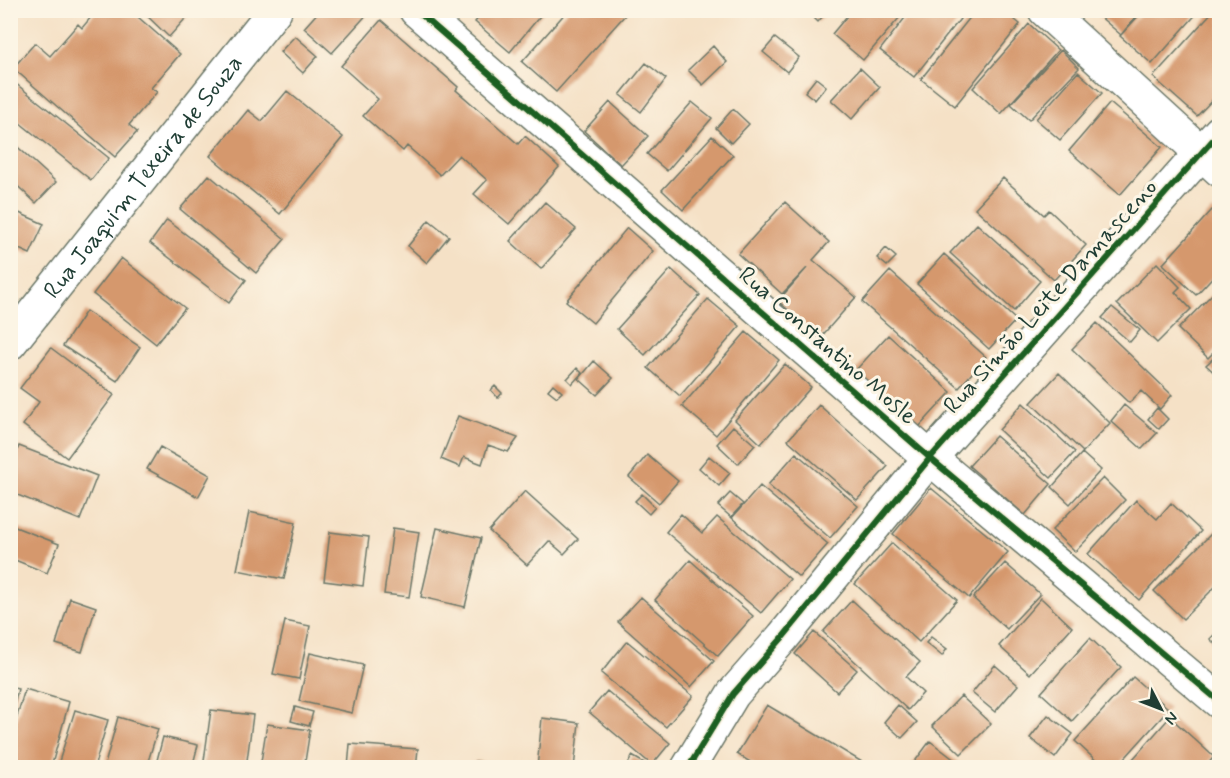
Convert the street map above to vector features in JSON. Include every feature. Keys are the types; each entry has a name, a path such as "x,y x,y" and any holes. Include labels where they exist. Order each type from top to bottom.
{"street":[{"name":"Rua Joaquim Texeira de Souza","path":"10,343 275,10"},
{"name":"Rua Constantino Mosle","path":"416,10 930,458 1220,702"},
{"path":"1045,10 1214,151"},
{"name":"Rua Simão Leite Damasceno","path":"688,768 733,694 783,637 930,458 1214,151"}],"building":[{"path":"97,10 130,10 180,54 151,88 157,92 129,125 137,132 115,157 13,68 35,43 50,56 78,24 82,28"},
{"path":"141,10 193,10 169,37"},
{"path":"320,10 371,10 332,53 304,28"},
{"path":"485,10 545,10 510,52 475,22"},
{"path":"568,10 623,10 626,14 556,92 522,62"},
{"path":"806,10 828,10 818,22"},
{"path":"852,10 906,10 863,60 832,34"},
{"path":"911,10 950,10 960,19 914,77 880,50"},
{"path":"976,10 1003,10 1020,24 955,106 921,79"},
{"path":"1102,10 1141,10 1121,35 1098,15"},
{"path":"1144,10 1200,10 1152,64 1120,36"},
{"path":"1214,10 1220,10 1220,92 1197,116 1153,77"},
{"path":"381,20 458,87 456,90 518,144 525,136 559,167 509,224 474,194 487,180 459,155 440,175 407,146 403,151 363,116 378,99 341,66"},
{"path":"1029,24 1058,50 1001,114 973,88"},
{"path":"295,36 318,56 303,73 280,52"},
{"path":"775,38 799,57 787,72 763,52"},
{"path":"713,46 727,62 703,85 688,70"},
{"path":"1061,50 1079,68 1029,120 1011,104"},
{"path":"646,63 666,79 641,112 620,95"},
{"path":"860,68 880,87 852,119 831,100"},
{"path":"1078,72 1102,93 1060,140 1036,119"},
{"path":"816,78 826,86 815,100 805,92"},
{"path":"10,79 109,158 91,180 10,115"},
{"path":"287,91 343,137 280,214 210,156 248,110 262,121"},
{"path":"610,102 648,136 621,165 584,131"},
{"path":"692,102 712,118 667,171 647,154"},
{"path":"1110,103 1162,147 1120,195 1069,151"},
{"path":"733,109 749,124 731,143 716,128"},
{"path":"712,136 733,155 683,210 662,190"},
{"path":"10,140 56,182 36,203 10,179"},
{"path":"209,175 285,239 256,273 180,209"},
{"path":"1003,178 1044,215 1049,210 1086,245 1054,280 975,208"},
{"path":"545,202 576,229 541,269 510,241"},
{"path":"785,202 829,242 813,260 856,297 820,338 778,301 807,268 782,294 738,254"},
{"path":"10,209 44,224 30,254 10,245"},
{"path":"1212,210 1220,216 1220,269 1196,295 1163,264"},
{"path":"167,220 246,280 229,303 150,243"},
{"path":"429,220 449,236 427,263 408,246"},
{"path":"977,224 1040,281 1014,311 950,253"},
{"path":"627,228 653,251 593,323 566,301"},
{"path":"886,248 896,257 887,266 877,258"},
{"path":"944,254 1016,320 989,349 917,284"},
{"path":"121,258 185,308 156,344 93,294"},
{"path":"10,262 18,265 11,285 10,285"},
{"path":"1157,263 1180,287 1175,292 1191,309 1157,343 1117,304"},
{"path":"671,269 700,295 645,355 617,329"},
{"path":"890,271 986,357 959,388 862,302"},
{"path":"1220,286 1220,346 1208,358 1178,329"},
{"path":"708,299 740,326 680,396 648,368"},
{"path":"1112,307 1140,330 1130,342 1102,318"},
{"path":"86,311 140,347 117,381 63,346"},
{"path":"1097,323 1172,395 1160,409 1141,391 1129,403 1072,349"},
{"path":"746,332 779,360 716,435 682,406"},
{"path":"888,335 951,392 918,428 855,371"},
{"path":"51,348 114,395 67,458 23,425 39,402 20,388"},
{"path":"1220,352 1220,378 1206,365"},
{"path":"594,361 613,378 597,395 579,379"},
{"path":"785,364 811,387 761,444 735,420"},
{"path":"577,368 582,373 572,384 567,379"},
{"path":"1059,373 1110,423 1083,452 1031,403"},
{"path":"553,384 562,392 557,397 548,390"},
{"path":"495,386 502,393 498,398 491,390"},
{"path":"1023,403 1075,452 1051,478 999,430"},
{"path":"819,405 888,466 857,500 788,440"},
{"path":"1124,405 1157,433 1142,449 1111,421"},
{"path":"1157,408 1168,419 1159,429 1148,419"},
{"path":"458,416 518,438 508,452 488,445 482,464 464,457 460,467 441,459"},
{"path":"733,426 755,445 738,464 717,444"},
{"path":"996,436 1051,484 1025,515 969,466"},
{"path":"19,446 97,476 80,520 10,492 10,467"},
{"path":"160,447 210,475 198,497 147,469"},
{"path":"796,453 858,506 830,538 768,485"},
{"path":"1082,453 1101,470 1070,504 1052,487"},
{"path":"647,455 678,481 659,503 629,477"},
{"path":"709,456 730,473 719,486 699,468"},
{"path":"1103,478 1125,500 1075,552 1052,530"},
{"path":"760,486 828,544 799,577 732,518"},
{"path":"931,488 1008,552 969,598 893,534"},
{"path":"525,491 578,539 564,554 549,541 527,565 489,531"},
{"path":"730,493 743,504 731,517 718,506"},
{"path":"642,494 655,507 649,514 635,501"},
{"path":"1136,500 1157,519 1171,503 1201,531 1139,600 1088,554"},
{"path":"249,512 296,522 284,579 237,570"},
{"path":"681,514 702,533 717,517 790,579 761,613 666,532"},
{"path":"10,525 59,544 47,573 10,558"},
{"path":"1220,525 1220,582 1183,619 1154,591"},
{"path":"393,528 419,532 409,597 384,594"},
{"path":"437,528 481,538 465,607 421,597"},
{"path":"330,532 369,537 363,586 324,581"},
{"path":"892,543 957,600 919,642 855,584"},
{"path":"690,560 753,616 718,656 655,600"},
{"path":"1005,563 1040,594 1007,629 973,598"},
{"path":"641,597 714,661 691,687 618,622"},
{"path":"70,598 96,607 82,652 56,644"},
{"path":"1041,598 1072,627 1030,674 999,646"},
{"path":"852,600 920,662 906,677 923,693 908,710 823,632"},
{"path":"285,621 310,626 299,679 273,674"},
{"path":"1220,629 1220,649 1210,639"},
{"path":"814,632 857,670 837,692 795,654"},
{"path":"931,637 947,649 942,656 926,643"},
{"path":"1090,638 1121,667 1072,721 1041,693"},
{"path":"627,641 693,696 666,727 601,673"},
{"path":"310,653 363,665 352,713 299,701"},
{"path":"995,665 1018,685 995,712 972,693"},
{"path":"1133,677 1169,709 1116,768 1104,768 1075,741"},
{"path":"10,687 18,689 11,717 10,717"},
{"path":"25,689 69,702 51,768 10,768 10,740"},
{"path":"607,691 670,743 652,765 589,712"},
{"path":"961,696 991,724 961,754 932,726"},
{"path":"767,705 872,768 760,768 737,754"},
{"path":"898,705 917,722 902,738 884,722"},
{"path":"295,707 313,712 309,726 291,721"},
{"path":"75,710 108,720 94,768 57,768"},
{"path":"211,710 253,715 246,768 203,768"},
{"path":"1048,715 1073,734 1055,758 1030,738"},
{"path":"118,717 158,729 146,768 104,768"},
{"path":"1170,717 1214,757 1204,768 1125,768"},
{"path":"542,718 579,723 574,768 537,768"},
{"path":"267,724 310,730 304,768 260,768"},
{"path":"163,737 198,745 192,768 155,768"},
{"path":"930,741 965,768 910,768"},
{"path":"350,744 418,749 416,768 348,768"},
{"path":"632,756 653,768 626,768"},
{"path":"475,761 515,766 515,768 474,768"}],"cycle path":[{"path":"416,10 930,458 1220,702"},
{"path":"688,768 733,694 783,637 930,458 1220,132"}]}
